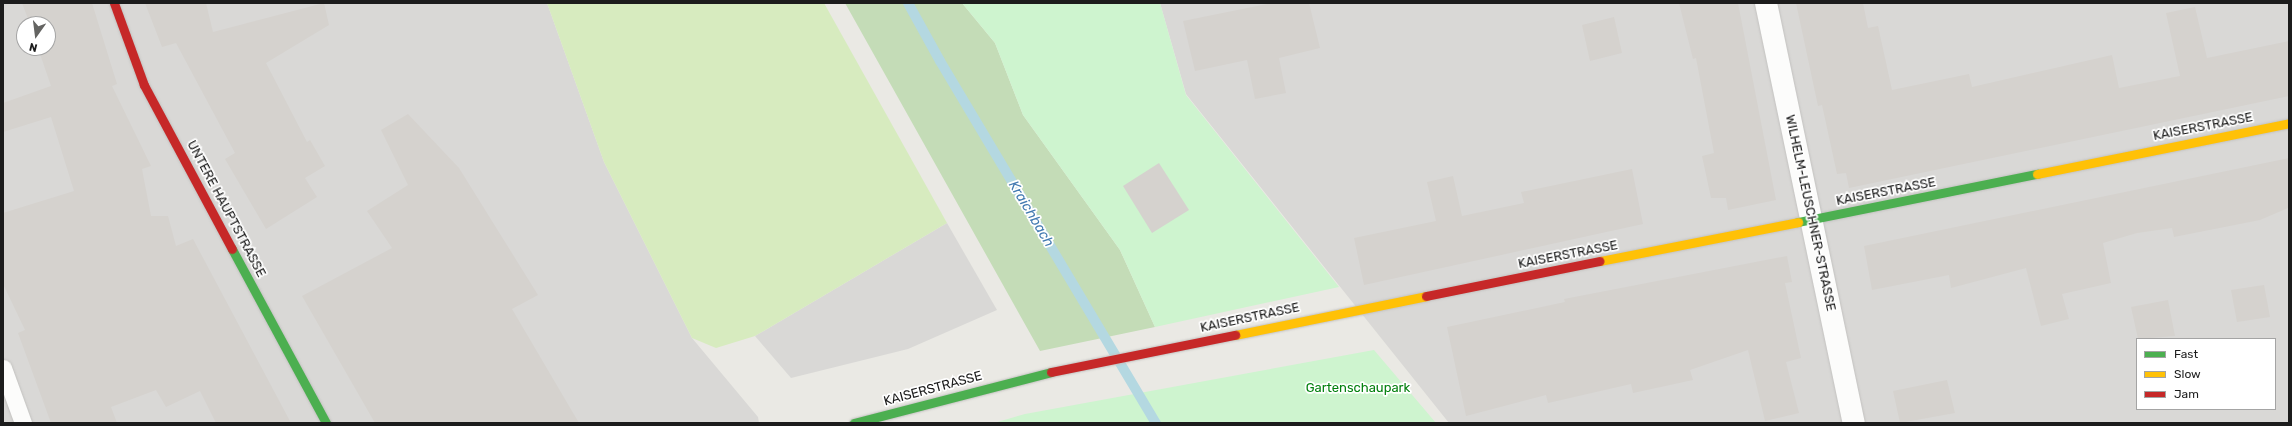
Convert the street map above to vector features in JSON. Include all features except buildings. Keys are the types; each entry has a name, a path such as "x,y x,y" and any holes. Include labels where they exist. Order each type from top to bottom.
{"street":[{"name":"UNTERE HAUPTSTRASSE","path":"114,3 144,85 326,423"},
{"name":"WILHELM-LEUSCHNER-STRASSE","path":"1766,3 1854,423"},
{"name":"KAISERSTRASSE","path":"854,423 1045,373 2289,123"}],"lane":[{"path":"3,368 23,423"}],"shaded area":[{"path":"3,3 547,3 604,162 692,338 758,417 759,423 3,423"},
{"path":"1160,3 2289,3 2289,423 1449,423 1186,94"},
{"path":"947,223 997,310 908,349 791,378 755,336"}],"green space":[{"path":"547,3 824,3 947,223 755,336 716,348 692,338 604,162"},
{"path":"845,3 962,3 995,43 1023,115 1120,250 1155,327 1040,351"},
{"path":"962,3 1160,3 1186,95 1339,287 1155,327 1120,250 1023,115 995,43"},
{"name":"Gartenschaupark","path":"1374,350 1436,423 994,423 1025,414"}],"waterway":[{"name":"Kraichbach","path":"908,3 940,61 1156,423"}],"traffic: fast":[{"path":"1798,222 2037,174"},
{"path":"232,249 326,423"},
{"path":"854,423 1051,372"}],"traffic: slow":[{"path":"2037,174 2289,123"},
{"path":"1600,261 1798,222"},
{"path":"1235,335 1426,296"}],"traffic: jam":[{"path":"114,3 144,85 232,249"},
{"path":"1426,296 1600,261"},
{"path":"1051,372 1235,335"}]}
